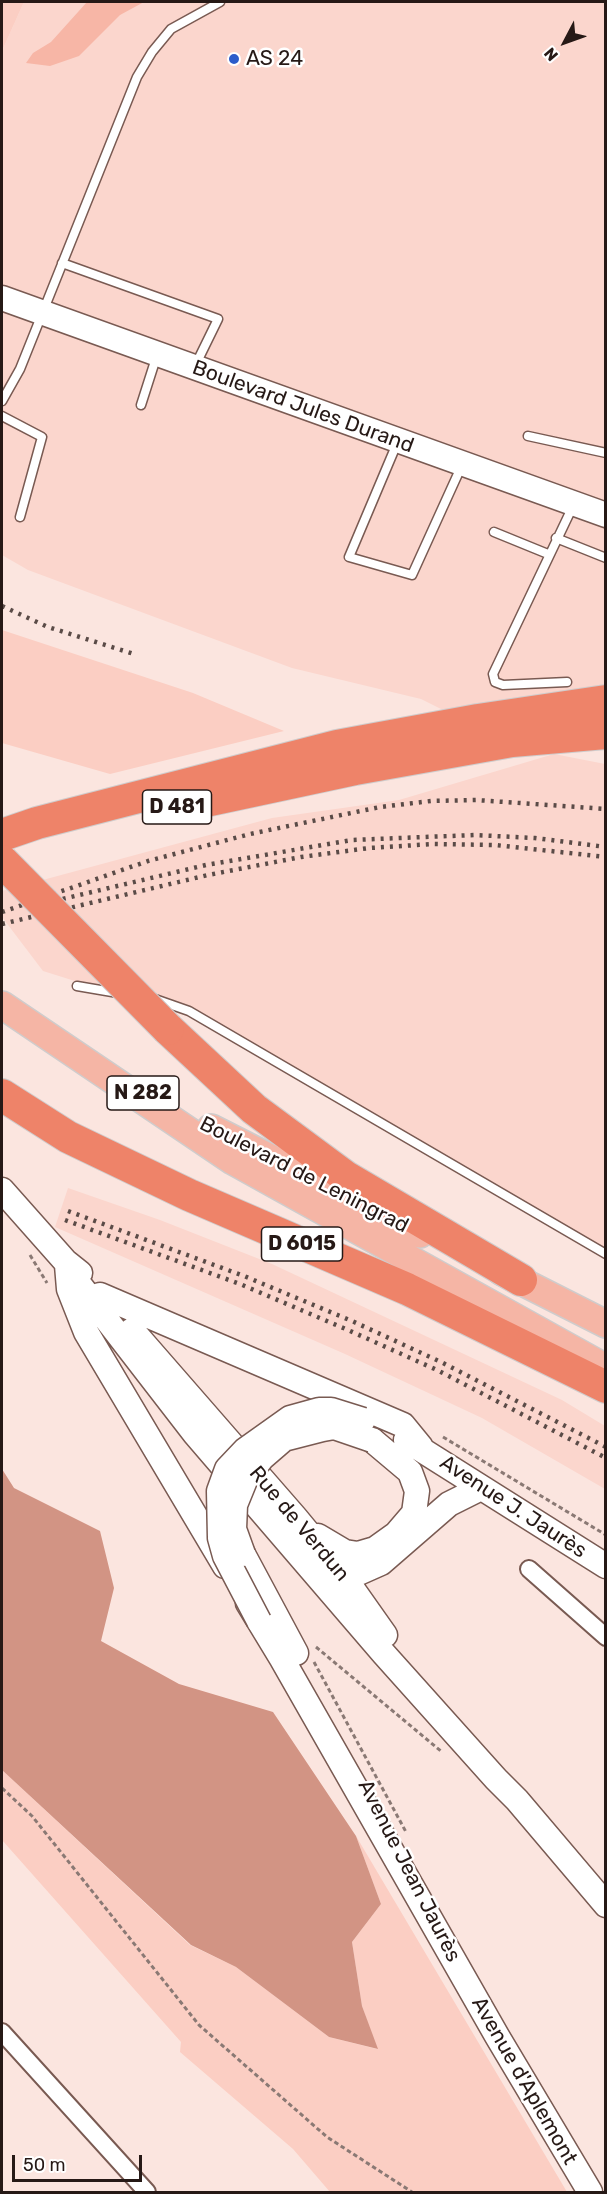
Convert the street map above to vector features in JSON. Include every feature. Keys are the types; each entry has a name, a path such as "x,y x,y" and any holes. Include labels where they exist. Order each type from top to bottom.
{"highway":[{"name":"D 481","path":"2,855 105,822 346,758 478,720 606,701"},
{"name":"D 481","path":"2,835 37,823 346,758 606,734"},
{"path":"2,861 168,1029 254,1109 346,1177 521,1280"},
{"name":"D 6015","path":"2,1095 68,1137 189,1196 407,1289 606,1387"}],"main road":[{"name":"Boulevard Jules Durand","path":"2,298 606,516"},
{"name":"N 282","path":"2,1005 74,1056"},
{"name":"Boulevard de Leningrad","path":"74,1056 380,1216 521,1280 606,1324"},
{"name":"Boulevard de Leningrad","path":"74,1056 233,1161 606,1368"},
{"name":"Rue de Verdun","path":"2,1190 66,1263 100,1295 295,1517 342,1574 393,1646 503,1774 518,1800"},
{"name":"Rue de Verdun","path":"66,1263 81,1289 163,1395 300,1557 480,1762 518,1800 606,1905"},
{"path":"66,1263 69,1289 86,1332 259,1621 289,1656"},
{"path":"100,1295 403,1425 421,1448"},
{"path":"259,1621 225,1556 220,1538 219,1491 226,1469 244,1450 290,1418 319,1410 331,1410 368,1430 421,1448"},
{"name":"Avenue Jean Jaurès","path":"368,1430 334,1427 284,1439 246,1478 235,1505 234,1529 289,1656 459,1970"},
{"path":"295,1517 320,1538 345,1552 358,1554 375,1549 396,1534 414,1512 417,1491 410,1472 368,1430"},
{"name":"Avenue J. Jaurès","path":"421,1448 606,1566"},
{"path":"300,1557 330,1574 362,1573 381,1563 449,1504 481,1488"},
{"path":"381,1563 375,1574 373,1599 393,1646"},
{"name":"Avenue d'Aplemont","path":"459,1970 590,2193"}],"street":[{"path":"529,1569 606,1637"},
{"path":"2,2032 147,2193"}],"lane":[{"path":"2,401 20,369 137,76 152,52 171,29 219,2"},
{"path":"62,262 218,319 194,368"},
{"path":"141,405 157,354"},
{"path":"2,416 42,437 20,517"},
{"path":"528,436 606,453"},
{"path":"398,441 349,556 412,574 462,465"},
{"path":"567,682 503,685 495,682 493,674 548,554 574,504"},
{"path":"494,532 548,554"},
{"path":"556,538 606,558"},
{"path":"77,986 163,1000 189,1011 606,1254"}],"path":[{"path":"289,1656 313,1645 449,1757"},
{"path":"2,1788 32,1816 199,2025 327,2137 412,2193"}],"shaded area":[{"path":"2,2 24,2 2,51"},
{"path":"24,2 605,2 605,742 523,750 421,699 292,668 28,570 2,555 2,51"},
{"path":"87,2 144,2 120,15 79,56 50,66 26,63 33,53 51,42"},
{"path":"2,630 193,693 284,731 110,774 2,743"},
{"path":"554,754 605,764 605,1254 190,1017 43,971 2,917 2,891 272,818 399,800"},
{"path":"68,1188 160,1220 272,1264 562,1400 605,1426 605,1489 482,1418 345,1354 55,1227"},
{"path":"2,1469 14,1488 100,1531 114,1588 101,1641 179,1684 273,1712 356,1836 381,1904 352,1942 362,2006 378,2049 329,2037 236,1967 191,1945 2,1770"},
{"path":"2,1770 190,1945 236,1967 329,2037 377,2049 362,2006 352,1942 381,1904 356,1836 567,2192 330,2192 293,2149 180,2052 181,2042 2,1840"}],"railway":[{"path":"2,606 48,627 134,654"},
{"path":"2,912 148,861 250,834 380,807 431,801 476,800 606,809"},
{"path":"54,901 206,865 352,840 474,835 535,838 606,847"},
{"path":"2,924 208,875 301,857 369,848 433,844 495,845 606,857"},
{"path":"68,1211 244,1276 352,1321 441,1362 606,1447"},
{"path":"65,1220 240,1284 348,1330 437,1370 606,1458"}],"place":[{"name":"AS 24","path":"234,59"}]}
